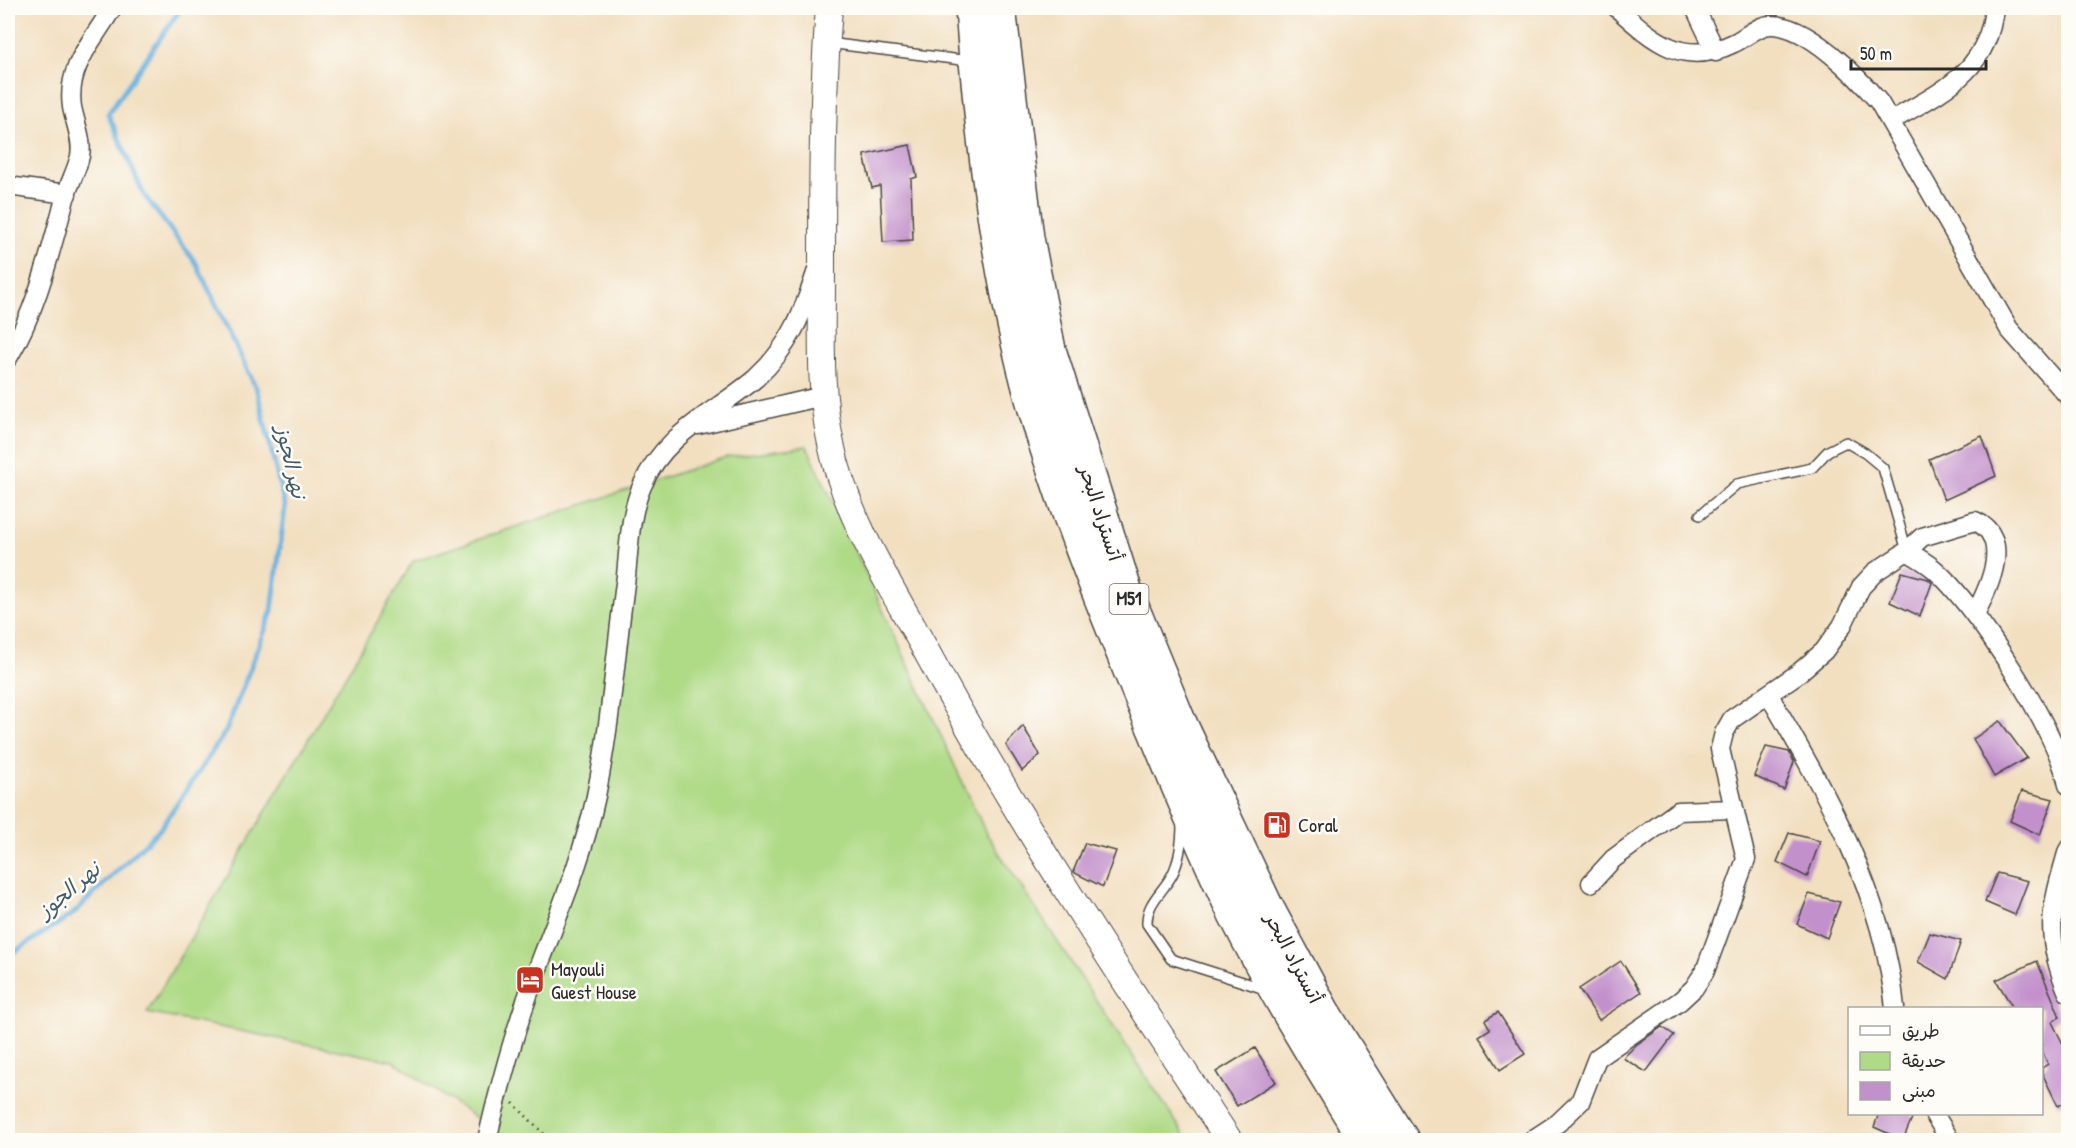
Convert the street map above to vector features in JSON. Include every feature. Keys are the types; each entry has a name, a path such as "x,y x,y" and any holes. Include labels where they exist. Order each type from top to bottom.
{"highway":[{"name":"أتستراد البحر","path":"972,8 975,62 998,231 1017,332 1042,433 1108,617 1174,777 1235,914 1278,993 1366,1140"},
{"name":"أتستراد البحر","path":"999,8 1027,238 1049,350 1125,590 1178,719 1266,906 1323,1012 1402,1140"}],"street":[{"path":"8,358 20,337 45,276 80,154 78,130 72,106 74,76 79,57 112,8"},
{"path":"829,8 821,177 823,396 831,446 859,524 968,729 1064,890 1229,1140"},
{"path":"1617,8 1649,36 1677,51 1694,55 1716,52 1770,25 1785,28 1826,51 1860,79 1891,121 2008,329 2068,396"},
{"path":"1695,8 1716,52"},
{"path":"1891,121 1951,86 1968,71 1980,55 1994,8"},
{"path":"8,186 67,194"},
{"path":"487,1140 500,1087 527,1000 586,839 608,734 621,612 639,493 647,473 664,449 688,427 757,377 783,349 802,316 822,253"},
{"path":"688,427 823,396"},
{"path":"1532,1140 1558,1124 1580,1102 1597,1058 1680,1001 1694,988 1705,971 1746,859 1732,809 1720,749 1724,733 1732,719 1749,705 1769,695 1824,651 1842,626 1861,587 1875,572 1907,551 1922,537 1975,521 1983,525 1995,542 1995,559 1989,585 1976,614"},
{"path":"1907,551 1934,569 1976,614 2059,752 2068,785"},
{"path":"1769,695 1843,828 1863,877 1881,926 1895,1007"},
{"path":"1591,883 1613,859 1678,811 1732,809"},
{"path":"2068,850 2052,906 2051,927 2054,950 2068,993"},
{"path":"1935,1115 1950,1140"}],"lane":[{"path":"826,43 975,62"},
{"path":"1700,515 1737,484 1812,468 1828,451 1846,442 1866,453 1883,468 1907,551"},
{"path":"1174,777 1182,812 1180,845 1172,875 1148,912 1147,924 1171,959 1278,993"}],"path":[{"path":"500,1087 550,1140"}],"green space":[{"path":"807,446 986,833 1188,1140 508,1140 393,1061 147,1013 413,561 726,457"}],"building":[{"path":"910,145 917,177 911,179 913,240 883,242 880,186 872,188 864,155"},
{"path":"1982,436 1996,476 1944,500 1929,459"},
{"path":"1902,572 1928,579 1932,583 1920,616 1890,602"},
{"path":"2000,721 2027,758 1994,777 1973,739"},
{"path":"1023,726 1040,755 1022,771 1006,745"},
{"path":"1766,747 1789,752 1794,762 1784,790 1754,776"},
{"path":"2022,791 2053,799 2040,835 2010,821"},
{"path":"1789,833 1820,841 1807,877 1777,862"},
{"path":"1085,843 1116,851 1103,887 1073,872"},
{"path":"1997,873 2028,881 2015,915 1985,902"},
{"path":"1809,894 1840,902 1827,938 1797,924"},
{"path":"1930,933 1961,941 1948,979 1918,962"},
{"path":"1621,961 1641,992 1599,1020 1579,989"},
{"path":"2037,961 2060,1017 2052,1022 2068,1054 2068,1101 2058,1106 2043,1075 2043,1067 2048,1064 2043,1053 2043,1007 2012,1007 1996,980"},
{"path":"1498,1012 1525,1054 1500,1070 1479,1036 1490,1029 1485,1020"},
{"path":"1662,1027 1674,1035 1646,1072 1623,1058 1636,1045"},
{"path":"1255,1048 1276,1082 1237,1106 1216,1072"},
{"path":"1878,1115 1913,1115 1903,1140 1874,1127"}],"waterway":[{"name":"نهر الجوز","path":"8,956 73,914 160,829 226,731 272,611 285,507 257,390 196,263 144,195 108,114 181,8"}],"place":[{"name":"Coral","path":"1277,825"},
{"name":"Mayouli Guest House","path":"530,980"}]}
